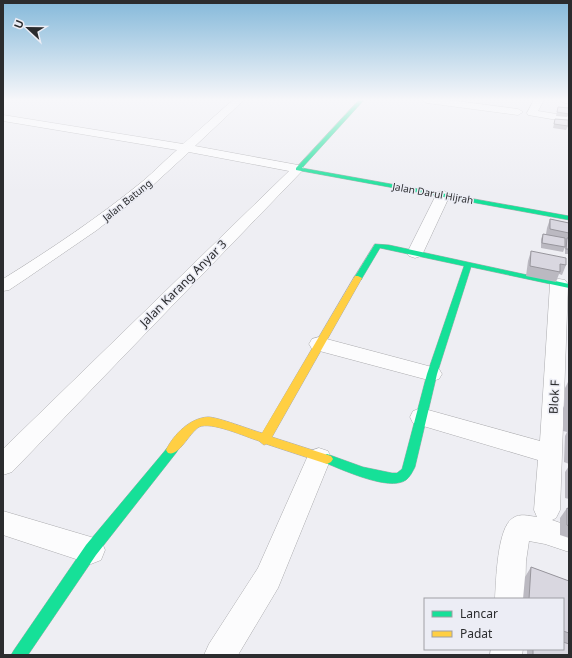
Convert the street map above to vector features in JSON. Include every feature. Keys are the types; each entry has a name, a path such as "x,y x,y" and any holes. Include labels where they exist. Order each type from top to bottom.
{"street":[{"path":"80,131 298,169"},
{"name":"Jalan Batung","path":"3,286 50,258 102,220 144,187 185,148 207,131"},
{"name":"Jalan Karang Anyar 3","path":"3,465 298,169 334,131"},
{"name":"Jalan Darul Hijrah","path":"298,169 569,218"},
{"path":"415,253 443,195"},
{"path":"264,440 376,248 382,246 564,285"},
{"path":"19,655 91,550 184,434 197,423 210,421 264,440 384,478 399,479 405,474 409,467 432,374 468,264"},
{"name":"Blok F","path":"547,510 564,285"},
{"path":"319,344 432,374"},
{"path":"421,417 551,454"},
{"path":"220,655 268,578 320,458"},
{"path":"3,523 91,550"},
{"path":"510,598 514,539 521,527 545,530 569,539"}],"building":[{"path":"550,219 569,223 569,233 550,229"},
{"path":"543,234 565,238 565,247 542,243"},
{"path":"567,238 569,238 569,249 566,249"},
{"path":"531,251 566,258 566,265 560,264 560,272 530,266"},
{"path":"567,508 569,509 569,526 567,525"},
{"path":"531,567 569,581 569,633 564,631 564,598 529,598"},
{"path":"564,642 569,644 569,655 533,655 533,650 564,650"}],"traffic: fast":[{"path":"298,169 334,131"},
{"path":"298,169 569,218"},
{"path":"358,278 378,246 389,247 569,286"},
{"path":"327,459 363,472 392,479 398,478 406,472 409,467 432,374 468,265"},
{"path":"19,655 91,550 172,450"}],"traffic: slow":[{"path":"264,440 358,278"},
{"path":"172,450 184,434 197,423 210,421 327,459"}]}
